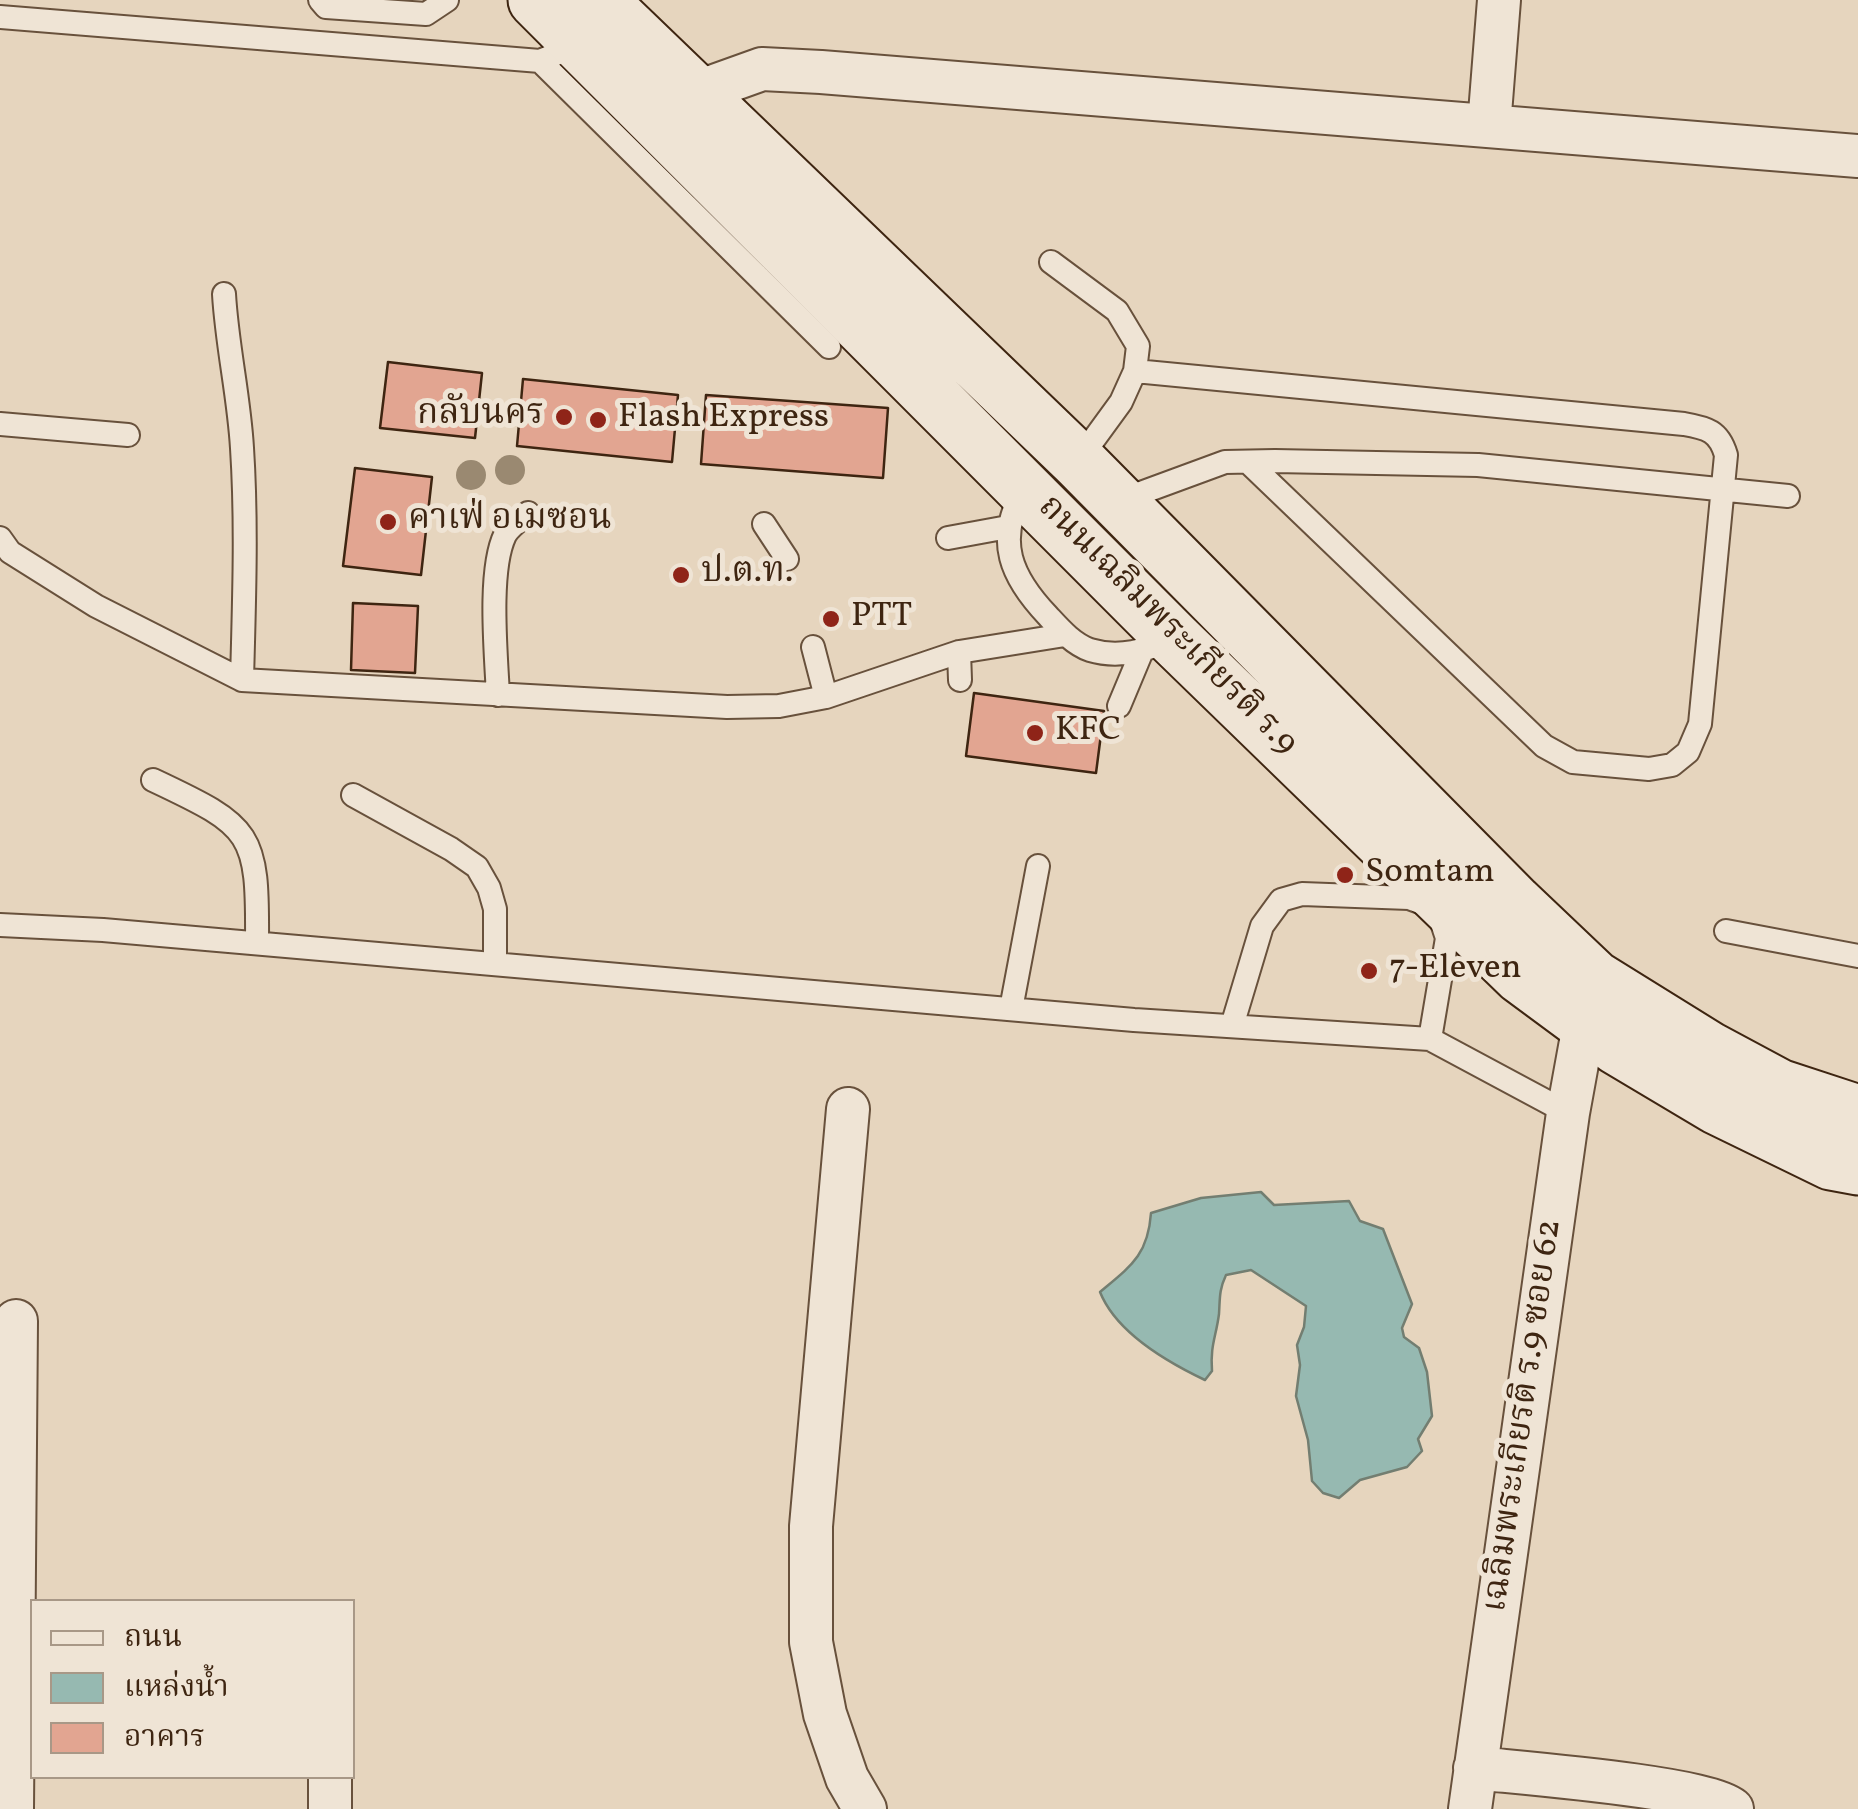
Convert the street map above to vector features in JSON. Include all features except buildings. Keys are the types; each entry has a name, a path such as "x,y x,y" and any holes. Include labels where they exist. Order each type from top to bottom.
{"main road":[{"name":"ถนนเฉลิมพระเกียรติ ร.9","path":"536,0 586,22 695,93 1078,461 1515,903 1589,1001 1716,1106 1831,1162 1858,1167"},
{"name":"ถนนเฉลิมพระเกียรติ ร.9","path":"586,22 1016,507 1158,645 1522,976 1710,1050 1780,1088 1858,1114"}],"street":[{"path":"1490,126 1499,0"},
{"path":"695,93 762,69 822,72 1858,156"},
{"name":"เฉลิมพระเกียรติ ร.9 ซอย 62","path":"1472,1788 1568,1113 1589,1001"},
{"path":"848,1109 812,1526 811,1642 825,1714 848,1778 864,1809"},
{"path":"12,1809 16,1321"},
{"path":"330,1779 330,1809"},
{"path":"1472,1788 1668,1791 1724,1802 1732,1809"}],"lane":[{"path":"320,0 326,7 426,14 447,0"},
{"path":"0,17 586,22 829,347"},
{"path":"1050,262 1118,310 1138,346 1135,371 1121,402 1078,461"},
{"path":"224,294 246,522 242,680"},
{"path":"1135,371 1684,424 1712,430 1723,442 1726,455 1700,724 1688,752 1672,765 1619,768 1574,762 1544,746 1248,462"},
{"path":"0,424 128,435"},
{"path":"1116,502 1226,462 1478,466 1788,496"},
{"path":"948,538 1016,507"},
{"path":"1016,507 1010,556 1025,592 1065,635 1089,650 1118,654 1158,645"},
{"path":"498,694 494,636 499,551 508,530 528,513"},
{"path":"764,524 787,560"},
{"path":"0,538 10,552 96,606 242,680 727,708 779,706 826,697 959,652 1065,635"},
{"path":"1119,706 1158,645"},
{"path":"814,648 826,697"},
{"path":"959,652 960,680"},
{"path":"153,780 231,820 249,846 257,882 256,943"},
{"path":"353,795 477,867 495,908 495,964"},
{"path":"1012,1009 1038,866"},
{"path":"1232,1026 1262,926 1281,900 1302,894 1409,898 1428,905 1440,916 1447,938 1430,1039"},
{"path":"0,925 102,930 1012,1009 1430,1039 1568,1113"},
{"path":"1726,932 1858,956"}],"water":[{"path":"1261,1192 1274,1205 1349,1201 1360,1221 1383,1229 1412,1304 1402,1328 1404,1337 1419,1348 1427,1372 1432,1416 1418,1439 1422,1451 1407,1467 1360,1480 1339,1498 1323,1493 1312,1481 1308,1440 1296,1396 1300,1365 1297,1345 1306,1306 1251,1270 1226,1275 1220,1294 1212,1371 1205,1380 1159,1355 1130,1333 1100,1292 1142,1250 1151,1213 1201,1198"}],"place":[{"name":"กลับนคร","path":"564,417"},
{"name":"Flash Express","path":"598,420"},
{"name":"คาเฟ่ อเมซอน","path":"388,522"},
{"name":"ป.ต.ท.","path":"681,575"},
{"name":"PTT","path":"831,619"},
{"name":"KFC","path":"1035,733"},
{"name":"Somtam","path":"1345,875"},
{"name":"7-Eleven","path":"1369,971"}]}
